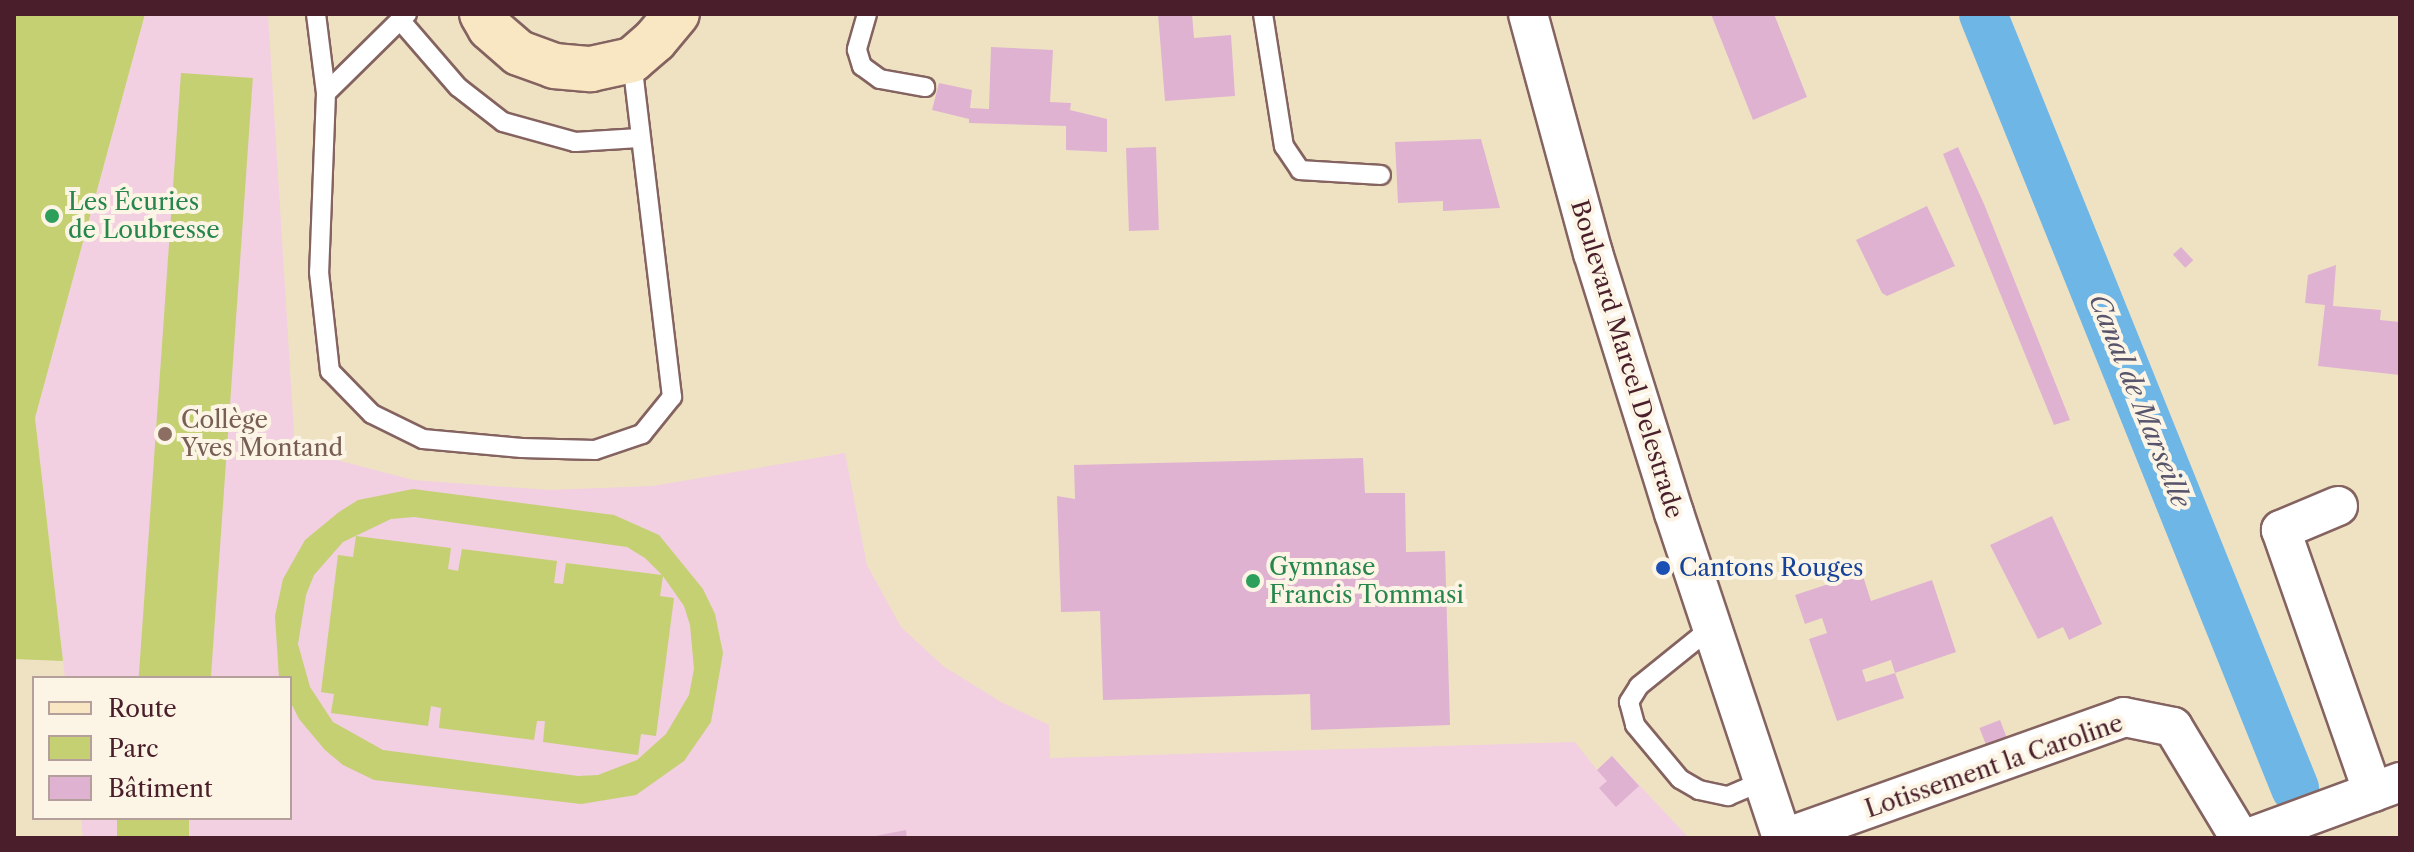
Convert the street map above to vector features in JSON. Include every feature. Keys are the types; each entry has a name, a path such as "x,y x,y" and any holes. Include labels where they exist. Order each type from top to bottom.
{"main road":[{"path":"482,14 490,28 519,53 554,66 591,69 632,60 655,40 677,14"}],"street":[{"name":"Boulevard Marcel Delestrade","path":"1528,14 1593,253 1783,838"},
{"path":"2248,838 2386,787 2281,530 2338,506"},
{"name":"Lotissement la Caroline","path":"1783,838 2124,717 2173,727 2240,838"}],"lane":[{"path":"316,14 326,93 319,272 330,371 372,414 423,439 522,448 595,450 642,434 672,397 632,60"},
{"path":"867,14 857,50 862,66 880,79 925,87"},
{"path":"1263,14 1284,146 1300,170 1381,175"},
{"path":"326,93 404,17 458,87 503,122 575,142 639,138"},
{"path":"1712,627 1639,686 1629,702 1635,725 1680,779 1699,790 1728,796 1763,781"}],"shaded area":[{"name":"Collège Yves Montand","path":"145,14 268,14 295,449 413,480 549,490 653,486 845,453 867,565 901,627 943,666 1001,702 1049,725 1050,758 1575,742 1597,770 1612,756 1689,838 83,838 81,820 292,820 292,676 65,676 35,418"}],"green space":[{"name":"Les Écuries de Loubresse","path":"14,14 145,14 35,418 63,661 14,659"},
{"path":"181,73 253,78 211,676 139,676"},
{"path":"413,489 614,515 659,535 703,589 715,614 723,653 711,722 684,761 636,795 581,804 374,780 343,765 325,750 299,719 292,705 292,676 279,676 275,616 283,579 305,540 358,500","holes":["414,517 627,547 645,558 662,575 566,563 563,584 554,583 557,561 462,549 458,571 448,569 451,548 356,536 353,557 338,555 321,692 334,694 331,713 428,726 431,706 441,708 439,728 534,740 537,721 545,721 543,742 638,755 641,734 656,736 674,598 660,596 663,576 684,606 690,625 694,669 689,695 666,734 637,760 598,775 578,776 383,750 333,722 310,687 298,644 306,595 314,575 343,542 391,519"]},
{"path":"117,820 189,820 189,838 117,838"}],"building":[{"path":"1158,14 1192,14 1194,38 1231,35 1235,96 1165,101"},
{"path":"1711,14 1774,14 1807,97 1753,120"},
{"path":"991,47 1053,50 1050,102 1071,103 1070,110 1107,119 1107,152 1066,150 1066,126 969,123 969,119 932,110 939,83 972,90 970,108 989,109"},
{"path":"1481,139 1500,208 1443,211 1443,201 1398,203 1395,142"},
{"path":"1156,147 1159,230 1129,231 1126,148"},
{"path":"1958,147 1984,204 2070,420 2054,425 1943,154"},
{"path":"1927,206 1955,266 1887,296 1882,293 1856,240"},
{"path":"2181,247 2193,260 2185,268 2173,255"},
{"path":"2336,265 2333,306 2381,310 2380,320 2400,322 2400,375 2318,366 2325,305 2305,303 2308,275"},
{"name":"Gymnase Francis Tommasi","path":"1363,458 1365,493 1405,493 1406,552 1445,551 1450,725 1311,730 1310,694 1103,700 1100,611 1061,612 1057,496 1075,499 1074,465"},
{"path":"2052,516 2102,624 2069,640 2063,627 2038,639 1990,545"},
{"path":"1862,573 1871,601 1932,580 1956,652 1895,673 1904,698 1837,721 1809,639 1827,633 1822,618 1805,624 1795,595","holes":["1891,660 1895,673 1866,682 1862,670"]},
{"path":"2000,720 2007,738 1986,746 1979,728"},
{"path":"1612,756 1639,786 1616,807 1599,788 1607,781 1597,770"},
{"path":"906,830 907,838 870,838 870,837"}],"waterway":[{"name":"Canal de Marseille","path":"1983,14 2295,788"}],"place":[{"name":"Les Écuries de Loubresse","path":"52,216"},
{"name":"Collège Yves Montand","path":"165,434"},
{"name":"Cantons Rouges","path":"1663,568"},
{"name":"Gymnase Francis Tommasi","path":"1253,581"}]}
